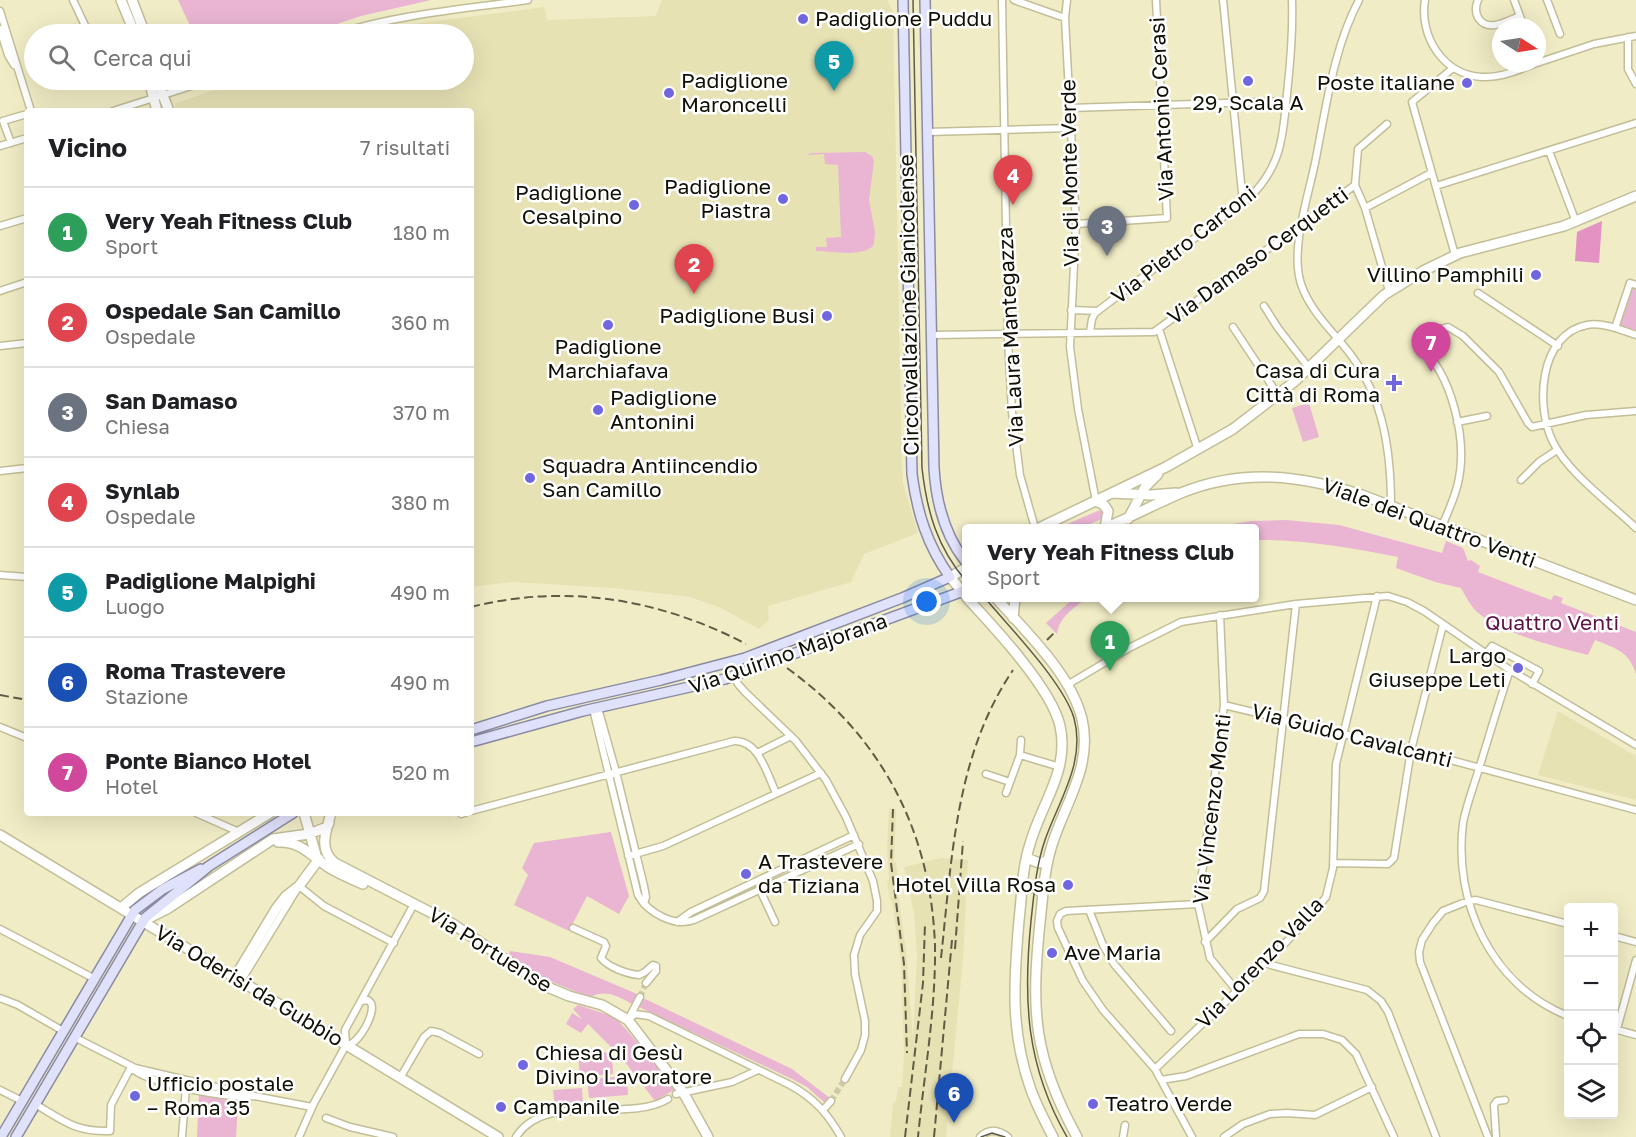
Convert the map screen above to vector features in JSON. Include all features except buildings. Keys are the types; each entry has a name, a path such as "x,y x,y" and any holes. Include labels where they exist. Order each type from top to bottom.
{"main road":[{"path":"121,0 131,24"},
{"path":"132,0 141,24"},
{"name":"Circonvallazione Gianicolense","path":"903,0 912,474 919,512 927,537 934,553 962,590"},
{"name":"Circonvallazione Gianicolense","path":"925,0 935,482 948,532 962,555"},
{"path":"154,90 167,108"},
{"path":"156,108 158,90"},
{"path":"1047,524 1166,467 1245,420 1309,368 1365,311 1389,291 1423,271 1455,255 1576,222 1636,196"},
{"path":"1128,519 1145,487 1166,467"},
{"name":"Viale dei Quattro Venti","path":"1182,493 1235,479 1277,477 1327,484 1636,600"},
{"path":"1154,478 1154,488 1161,494"},
{"path":"1112,493 1182,493"},
{"path":"1115,524 1182,493"},
{"path":"1096,501 1104,505 1108,511 1106,524"},
{"path":"951,577 962,570"},
{"name":"Via Quirino Majorana","path":"474,728 591,695 691,673 745,658 951,577"},
{"name":"Via Quirino Majorana","path":"474,743 595,708 682,690 734,676 962,595"},
{"name":"Circonvallazione Gianicolense","path":"972,602 1035,679 1052,704 1061,735 1060,767 1032,837 1027,858 1015,974 1015,1027 1019,1050 1030,1089 1053,1137"},
{"path":"1000,602 1067,685 1076,700 1082,718 1083,757 1076,787 1054,840 1048,861 1035,979 1037,1032 1051,1083 1077,1137"},
{"path":"1013,618 1015,602"},
{"path":"734,676 736,668 745,658"},
{"path":"682,690 692,680 691,673"},
{"path":"591,695 595,708"},
{"path":"121,909 139,893 265,816"},
{"path":"16,1137 142,922 153,910 209,866 288,816"},
{"path":"238,979 276,909 299,886 319,859 305,816"},
{"name":"Via Portuense","path":"332,816 324,845 329,857 340,866 468,933 548,988 597,1003 628,1020"},
{"path":"142,922 167,909 265,844 277,838 309,834 327,827"},
{"name":"Via Oderisi da Gubbio","path":"1,839 238,979 493,1136"},
{"name":"Via Portuense","path":"265,844 281,842 294,844 307,849 351,879 383,888"},
{"path":"1027,858 1037,863 1048,861"},
{"path":"1,1137 131,915 140,904 163,889 209,866"},
{"path":"1023,889 1035,887 1043,894"},
{"path":"628,1020 708,1137"}],"street":[{"path":"73,0 84,24"},
{"path":"369,24 403,17 528,0"},
{"name":"Via Laura Mantegazza","path":"1002,0 1008,334 1017,454 1022,485 1037,524"},
{"path":"1014,0 1065,18"},
{"name":"Via di Monte Verde","path":"1066,0 1076,225 1070,332"},
{"name":"Via Antonio Cerasi","path":"1076,225 1167,218 1156,0"},
{"path":"1222,0 1243,203"},
{"name":"Via Pietro Cartoni","path":"1098,311 1260,188 1274,163 1283,136 1293,41 1292,0"},
{"path":"1359,0 1346,32 1333,75 1302,224 1297,260 1301,285 1318,316 1363,374 1382,416 1389,456 1391,507"},
{"path":"1425,0 1424,19 1429,38 1439,55 1453,68 1476,76 1489,77 1512,72"},
{"path":"1478,0 1476,13 1480,20 1487,25 1494,26 1520,16 1514,0"},
{"path":"1547,0 1560,34"},
{"path":"0,11 24,90"},
{"path":"0,29 8,56 17,68"},
{"path":"1546,59 1594,44 1636,36"},
{"path":"1628,37 1628,69 1636,84"},
{"path":"1453,68 1412,102 1455,255"},
{"path":"24,90 30,108"},
{"path":"122,108 179,90"},
{"path":"1070,108 1286,101"},
{"path":"11,143 2,120 24,115"},
{"path":"1436,186 1636,123"},
{"path":"1387,124 1358,148 1355,185 1365,208 1389,291"},
{"path":"928,132 1071,128"},
{"path":"0,146 24,139"},
{"path":"1549,151 1576,222"},
{"path":"1365,208 1431,173"},
{"name":"Via Damaso Cerquetti","path":"932,335 1150,332 1159,329 1355,185"},
{"path":"0,226 24,220"},
{"path":"0,291 24,283"},
{"path":"1615,328 1630,284 1636,285"},
{"path":"1478,293 1558,346"},
{"path":"1264,306 1309,368"},
{"path":"1071,310 1098,311"},
{"path":"1090,332 1092,319 1098,311"},
{"path":"1636,336 1615,328 1593,324 1578,328 1567,335 1558,346 1550,360 1542,388 1542,408 1546,426 1557,450 1578,474 1636,528"},
{"path":"1233,327 1278,395"},
{"path":"1442,526 1460,476 1461,449 1450,396 1438,367 1419,345 1420,338 1428,330 1448,327 1463,336 1501,374 1530,425 1534,428 1582,416 1636,411"},
{"path":"1159,329 1198,450"},
{"path":"1070,332 1071,361 1078,409 1096,501"},
{"path":"0,346 24,343"},
{"path":"1457,422 1487,416"},
{"path":"1521,480 1539,462 1557,450"},
{"path":"0,471 24,468"},
{"path":"0,575 24,577"},
{"path":"1067,685 1172,626 1220,615 1296,604 1377,596 1391,597 1407,602 1532,684 1636,745"},
{"name":"Via Lorenzo Valla","path":"1155,1069 1267,962 1323,901 1330,884 1333,863 1336,769 1377,596"},
{"path":"1205,942 1237,909 1264,894 1296,604"},
{"name":"Via Vincenzo Monti","path":"1220,615 1224,705 1198,904 1210,958 1237,992"},
{"path":"1333,863 1388,864 1393,859 1411,750 1443,625"},
{"path":"1486,654 1492,646 1539,671 1532,684"},
{"path":"1510,670 1466,811 1463,828 1463,859 1468,901 1479,932 1503,970 1532,997 1564,1013"},
{"path":"734,676 745,692 791,736 821,773 855,835 870,874 878,906 874,916 860,935 855,948 855,968 865,1018 865,1032 861,1050 845,1079"},
{"name":"Via Guido Cavalcanti","path":"1224,705 1411,750 1636,810"},
{"path":"595,708 616,772 645,893 644,904"},
{"path":"595,708 608,774 638,895 644,904 660,915 686,923 858,844"},
{"path":"0,727 24,737"},
{"path":"757,753 791,736"},
{"path":"1006,794 1020,755 1021,740"},
{"path":"474,811 734,741 748,743 757,753 776,793"},
{"path":"1020,755 1060,767"},
{"path":"628,856 663,846 821,773"},
{"path":"986,774 1010,782"},
{"path":"203,816 239,832"},
{"path":"677,922 691,912 855,835"},
{"path":"749,884 775,922"},
{"path":"299,886 324,906 394,943"},
{"path":"1488,1137 1419,957 1422,940 1438,916 1448,908 1476,900 1564,923"},
{"path":"299,1137 312,1107 346,1045 345,1030 414,904"},
{"path":"1192,1137 1155,1069 1103,1010 1083,981 1058,928 1057,919 1065,911 1198,904"},
{"path":"1089,910 1103,945 1114,964 1171,1031"},
{"path":"573,928 604,942 606,946 601,958 614,967 639,975 651,966 656,966 656,971 646,983"},
{"path":"0,929 95,979"},
{"path":"1618,937 1636,942"},
{"path":"1618,1019 1636,960"},
{"path":"1267,962 1271,965 1367,990 1381,1001 1392,1023 1436,1137"},
{"path":"628,1020 640,997"},
{"path":"0,998 18,1005 63,1031"},
{"path":"346,1045 351,1045 357,1040 372,1012 371,1003 368,1000 362,1001"},
{"path":"628,1020 635,1014 647,1015 801,1091 823,1110 841,1137"},
{"path":"1618,1030 1636,1035"},
{"path":"400,1078 424,1037 431,1031 440,1033 479,1054"},
{"path":"1161,1080 1186,1076 1299,1034 1319,1033 1337,1038 1352,1049 1394,1137"},
{"path":"74,1036 131,1067 142,1076 186,1088 236,1097 254,1096"},
{"path":"131,1067 312,1107"},
{"path":"35,1104 81,1130 110,1131 111,1105 131,1067"},
{"path":"679,1093 735,1081 758,1070"},
{"path":"1224,1137 1243,1124 1270,1114 1315,1115 1372,1087"},
{"path":"182,1137 186,1088"},
{"path":"0,1090 22,1101"},
{"path":"516,1137 527,1123 551,1113 652,1105 668,1099"},
{"path":"1496,1137 1494,1106 1497,1101 1505,1100"},
{"path":"823,1110 831,1101"},
{"path":"326,1118 393,1137"},
{"path":"1123,1137 1125,1125"},
{"path":"980,1137 986,1132 994,1131 1001,1132 1008,1137"}],"shaded area":[{"path":"662,0 887,0 893,11 903,483 918,533 864,554 851,582 768,606 769,620 759,629 721,608 690,597 614,588 513,582 474,587 474,108 176,108 175,104 214,90 474,90 474,24 413,24 544,7 547,20 656,16"},
{"path":"1602,221 1599,263 1575,261 1577,232"},
{"path":"1558,711 1636,756 1636,800 1538,775"},
{"path":"889,808 896,809 894,862 896,862 899,887 897,887 906,950 913,1040 917,955 914,913 904,867 941,858 968,860 963,959 946,1137 890,1137 893,1104 896,1101 898,1087 902,1087 904,1053 901,962 887,881 889,880 887,848"}],"green space":[{"path":"178,0 431,0 361,16 337,24 189,24"},
{"path":"865,152 872,156 874,161 869,200 875,232 874,245 855,253 816,251 816,247 827,247 826,238 841,237 838,165 825,164 824,154 806,155 812,153"},
{"path":"1630,283 1636,285 1636,336 1615,328"},
{"path":"1309,403 1319,437 1303,442 1292,408"},
{"path":"1100,510 1104,513 1103,518 1089,524 1067,524"},
{"name":"Quattro Venti","path":"1286,520 1339,525 1442,553 1446,541 1463,548 1468,561 1471,560 1480,566 1478,572 1551,600 1554,595 1563,598 1561,603 1636,632 1636,674 1625,655 1595,640 1588,655 1529,638 1499,626 1476,611 1461,588 1435,582 1396,568 1398,557 1344,547 1259,540 1259,524 1233,524"},
{"path":"1070,602 1082,602 1064,618 1057,634 1046,623"},
{"path":"611,832 629,896 619,914 587,896 569,931 514,905 528,875 522,868 534,843"},
{"path":"510,951 550,957 637,994 632,1004 617,996 607,994 590,997 537,974 509,955"},
{"path":"643,998 792,1069 830,1098 825,1103 807,1087 792,1079 639,1007"},
{"path":"578,1005 615,1017 651,1058 674,1090 655,1101 622,1058 588,1024 581,1033 566,1024 572,1013 582,1019 573,1009"},
{"path":"612,1052 613,1074 580,1077 578,1054"},
{"path":"627,1076 628,1095 589,1098 587,1079"},
{"path":"582,1088 583,1105 555,1107 553,1090"},
{"path":"199,1094 236,1102 238,1105 236,1137 197,1137"}],"tunnel":[{"path":"640,997 646,983"},
{"path":"831,1101 845,1079"}],"tram line":[{"path":"913,0 922,468 930,514 935,528 948,555 962,576"},
{"path":"988,602 1059,688 1074,718 1077,734 1074,765 1039,860 1027,978 1035,1058 1053,1111 1067,1137"},
{"path":"981,1137 992,1133 1005,1137"}],"railway":[{"path":"474,606 542,596 577,596 612,600 646,606 680,616 746,644"},
{"path":"1047,640 1055,632"},
{"path":"787,668 820,695 849,724 874,755 895,789 911,825 923,863 931,904 935,970 932,1018 918,1137"},
{"path":"941,958 959,809 979,737 994,703 1013,670"},
{"path":"0,695 24,699"},
{"path":"893,809 891,863 904,964 907,1053"},
{"path":"955,949 963,841"},
{"path":"905,1137 923,983 925,924"},
{"path":"934,1137 952,940"}],"place":[{"name":"Padiglione Puddu","path":"803,19"},
{"name":"29, Scala A","path":"1248,81"},
{"name":"Poste italiane","path":"1467,83"},
{"name":"Padiglione Malpighi","path":"834,91"},
{"name":"Padiglione Maroncelli","path":"669,93"},
{"name":"Padiglione Piastra","path":"783,199"},
{"name":"Padiglione Cesalpino","path":"634,205"},
{"name":"Synlab","path":"1013,205"},
{"name":"San Damaso","path":"1107,256"},
{"name":"Villino Pamphili","path":"1536,275"},
{"name":"Ospedale San Camillo","path":"694,294"},
{"name":"Padiglione Busi","path":"827,316"},
{"name":"Padiglione Marchiafava","path":"608,325"},
{"name":"Ponte Bianco Hotel","path":"1431,372"},
{"name":"Casa di Cura Città di Roma","path":"1394,383"},
{"name":"Padiglione Antonini","path":"598,410"},
{"name":"Squadra Antiincendio San Camillo","path":"530,478"},
{"name":"Largo Giuseppe Leti","path":"1518,668"},
{"name":"Very Yeah Fitness Club","path":"1110,671"},
{"name":"A Trastevere da Tiziana","path":"746,874"},
{"name":"Hotel Villa Rosa","path":"1068,885"},
{"name":"Ave Maria","path":"1052,953"},
{"name":"Chiesa di Gesù Divino Lavoratore","path":"523,1065"},
{"name":"Ufficio postale – Roma 35","path":"135,1096"},
{"name":"Teatro Verde","path":"1093,1104"},
{"name":"Campanile","path":"501,1107"},
{"name":"Roma Trastevere","path":"954,1123"}]}
